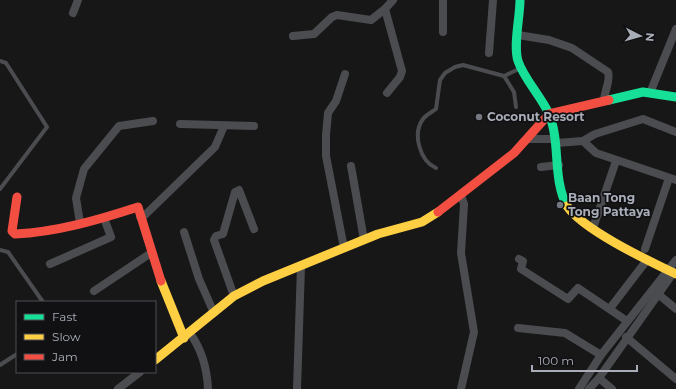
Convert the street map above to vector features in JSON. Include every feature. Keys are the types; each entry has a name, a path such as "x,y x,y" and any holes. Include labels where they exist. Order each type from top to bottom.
{"street":[{"path":"73,13 78,0"},
{"path":"293,36 314,34 332,17 337,15 370,20 385,9 393,0"},
{"path":"443,0 443,32"},
{"path":"489,53 493,0"},
{"path":"520,0 516,51 521,68 549,114 559,165 561,195 568,208 590,227 647,260 672,272"},
{"path":"385,9 402,71 400,77 387,93"},
{"path":"650,93 676,29"},
{"path":"518,35 549,40 572,48 608,72 610,76 604,92 604,101"},
{"path":"344,248 326,156 326,135 328,113 336,101 345,74"},
{"path":"156,359 234,296 263,281 364,240 422,222 461,195 514,153 549,114 643,92 676,97"},
{"path":"527,139 582,141 595,134 643,119 676,132"},
{"path":"80,223 76,198 84,169 119,126 153,121"},
{"path":"180,124 254,126"},
{"path":"140,217 145,215 215,147 224,126"},
{"path":"582,141 596,153 672,179 645,249"},
{"path":"594,225 616,161"},
{"path":"540,166 559,165"},
{"path":"351,166 364,240"},
{"path":"234,296 214,240 216,236 223,234 235,192 239,190 254,229"},
{"path":"461,195 464,204 461,253 474,332 461,389"},
{"path":"17,198 12,231 15,234 34,233 104,218 138,207 158,275 187,335 199,348 204,360 208,389"},
{"path":"50,264 110,237 104,218"},
{"path":"184,232 199,279 214,313"},
{"path":"94,291 151,253"},
{"path":"519,259 523,261 521,269 568,299 578,288 627,321"},
{"path":"611,307 647,260"},
{"path":"589,389 599,378 626,337 658,294 672,272 676,260"},
{"path":"297,389 301,266"},
{"path":"579,389 601,355 627,321 672,272"},
{"path":"658,294 676,309"},
{"path":"518,328 565,334 601,355"},
{"path":"626,337 676,379"},
{"path":"118,389 139,373"},
{"path":"599,378 612,389"}],"lane":[{"path":"0,61 6,63 47,127 0,189"},
{"path":"436,168 430,165 422,155 420,131 423,119 436,109 440,80 445,73 462,65 504,76 521,68"},
{"path":"504,76 514,92 516,107"},
{"path":"0,250 8,252 43,301"},
{"path":"0,365 16,355"}],"traffic: fast":[{"path":"520,0 516,39 518,61 524,74 542,101 553,125 560,184 562,195 567,206"},
{"path":"609,100 643,92 676,97"}],"traffic: slow":[{"path":"567,206 575,215 601,235 676,274"},
{"path":"156,359 234,296 263,281 378,234 422,222 438,212"},
{"path":"161,281 184,338"}],"traffic: jam":[{"path":"438,212 514,153 549,114 609,100"},
{"path":"17,197 12,231 15,234 46,231 77,225 138,207 161,281"}],"place":[{"name":"Coconut Resort","path":"479,117"},
{"name":"Baan Tong Tong Pattaya","path":"560,205"}]}
